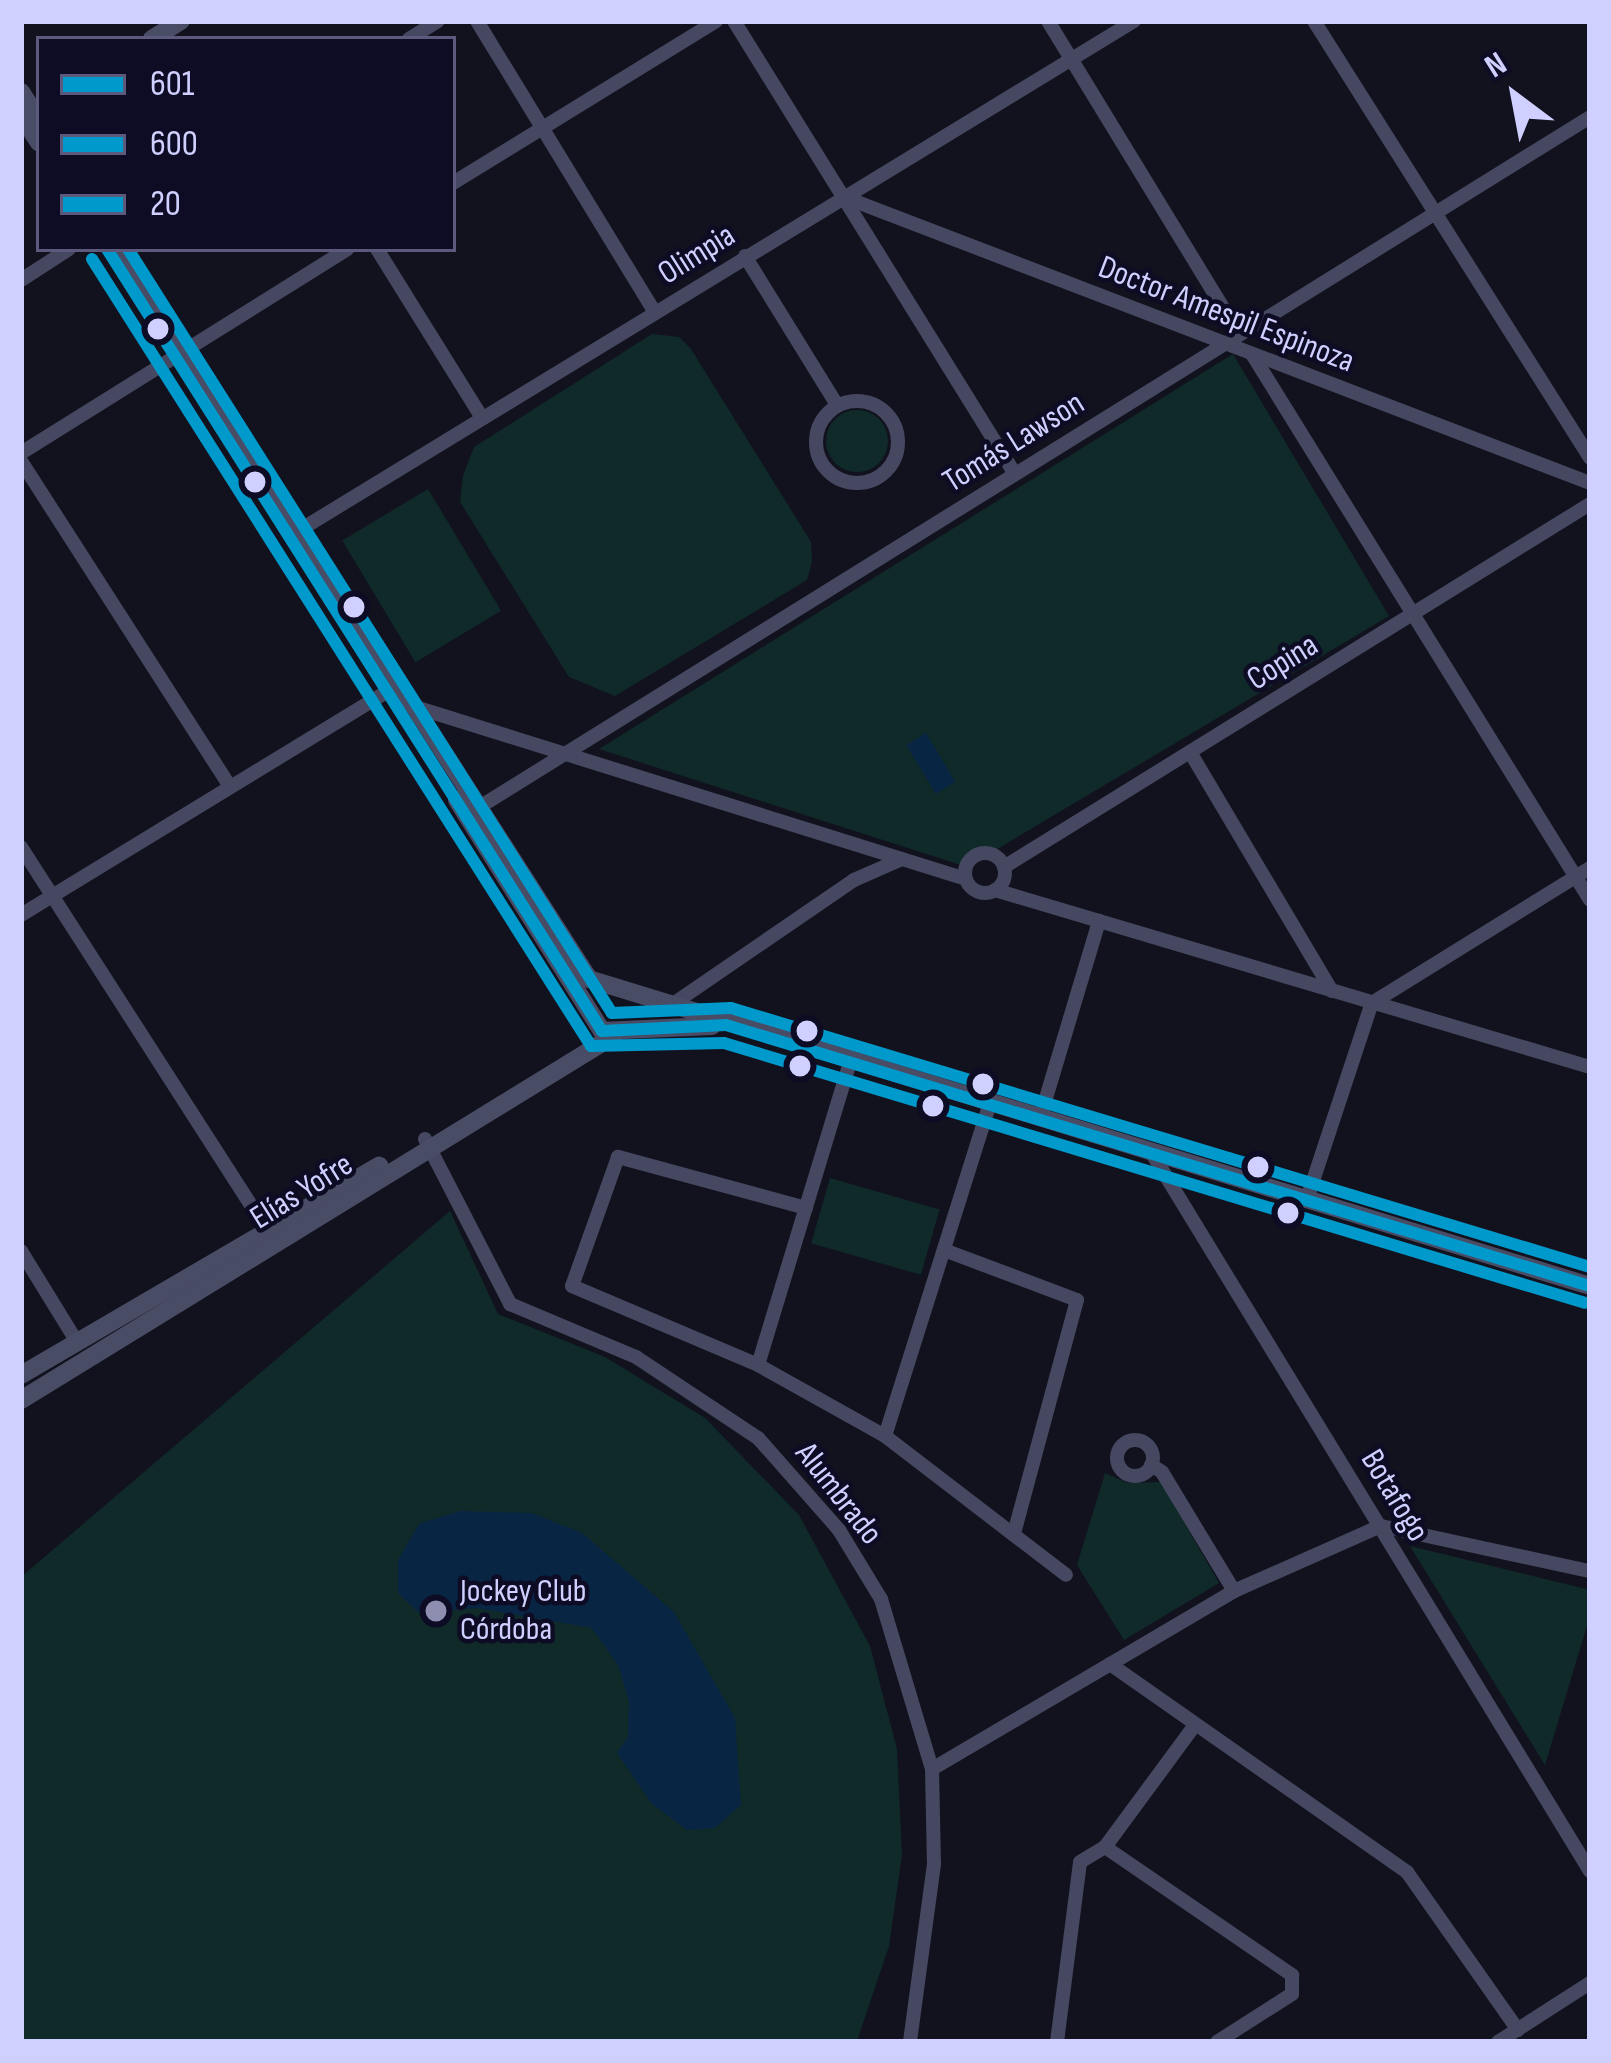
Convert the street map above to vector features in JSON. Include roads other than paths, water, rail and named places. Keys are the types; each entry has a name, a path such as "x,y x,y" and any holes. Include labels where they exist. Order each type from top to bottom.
{"main road":[{"path":"21,92 29,116"},
{"path":"109,252 181,354"},
{"path":"123,252 388,691 582,973 610,991 1590,1286"},
{"path":"294,533 412,706 592,1016 622,1032 726,1025"},
{"name":"Elías Yofre","path":"428,1143 581,1042 610,991"},
{"path":"622,1032 636,1017 630,997"},
{"name":"Elías Yofre","path":"21,1375 622,1032"},
{"name":"Elías Yofre","path":"21,1400 270,1235"}],"street":[{"path":"477,21 655,313"},
{"path":"456,181 716,21"},
{"path":"734,21 1015,474"},
{"path":"1048,21 1239,334"},
{"name":"Olimpia","path":"294,533 1133,21"},
{"path":"1314,21 1590,458"},
{"name":"Tomás Lawson","path":"472,811 1590,117"},
{"name":"Doctor Amespil Espinoza","path":"844,197 1590,483"},
{"path":"21,280 64,252"},
{"path":"230,786 21,457 342,252"},
{"path":"379,252 482,418"},
{"path":"745,256 837,405"},
{"path":"1252,354 1590,901"},
{"path":"863,401 893,422 894,459 876,478 848,482 824,467 816,440 837,405 863,401"},
{"name":"Copina","path":"966,879 979,854 1004,867 1590,504"},
{"path":"21,915 388,691 412,706 966,879 978,891 995,890 1590,1067"},
{"path":"1190,752 1332,991"},
{"path":"21,847 270,1235"},
{"path":"854,880 868,848"},
{"path":"670,1006 854,880 902,859"},
{"path":"995,890 1004,867"},
{"path":"1306,1198 1372,1003 1590,868"},
{"path":"1040,1118 1100,921"},
{"path":"758,1365 850,1062"},
{"path":"885,1436 990,1103"},
{"name":"Alumbrado","path":"428,1143 510,1304 636,1357 715,1404 813,1497 880,1598 932,1769 934,1864 910,2042"},
{"name":"Botafogo","path":"1150,1150 1590,1871"},
{"path":"806,1208 618,1156 572,1286 758,1365 885,1436 1015,1530 1066,1575"},
{"path":"944,1250 1070,1293 1077,1316 1015,1530"},
{"path":"21,1251 77,1342"},
{"path":"1151,1466 1162,1472 1234,1592"},
{"path":"932,1769 1234,1592 1381,1526 1590,1571"},
{"path":"1110,1664 1407,1872 1518,2030"},
{"path":"1057,2042 1081,1862 1105,1846 1195,1725"},
{"path":"1105,1846 1292,1975 1292,1994 1217,2042"},
{"path":"1498,2042 1590,1984"}],"water":[{"path":"926,733 955,782 936,794 906,745"},
{"path":"460,1511 532,1513 582,1533 674,1612 735,1718 741,1805 715,1828 687,1830 652,1804 617,1753 628,1737 629,1701 618,1665 592,1628 477,1608 418,1612 398,1593 398,1560 419,1524"}],"place":[{"name":"Jockey Club Córdoba","path":"436,1611"}]}
